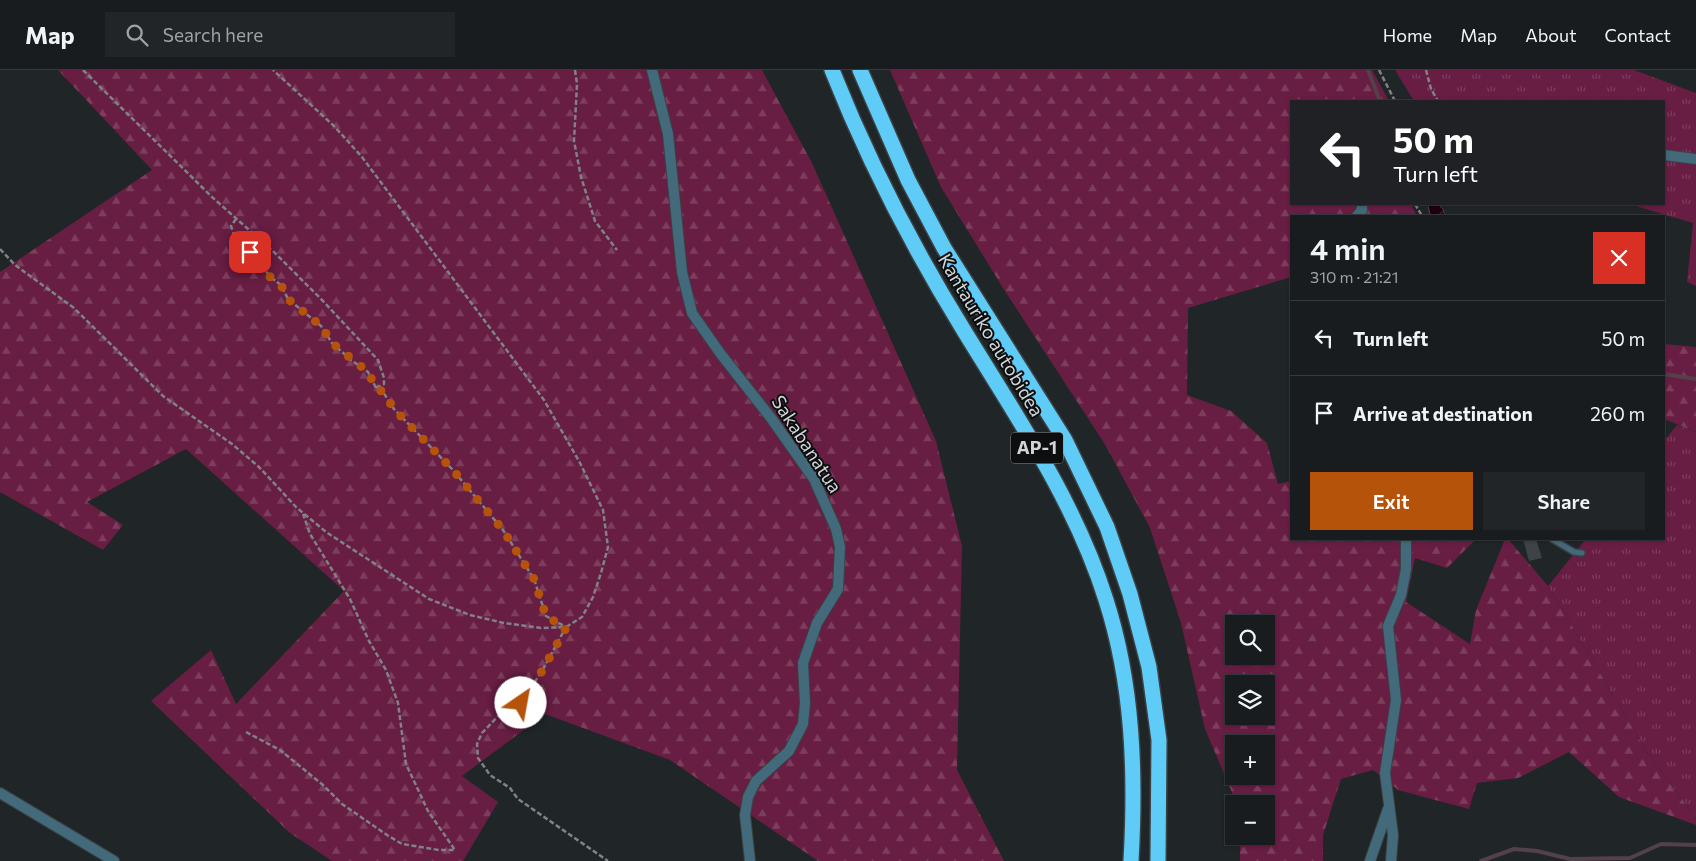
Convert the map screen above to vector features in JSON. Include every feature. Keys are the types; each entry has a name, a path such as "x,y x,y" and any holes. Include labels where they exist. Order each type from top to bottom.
{"highway":[{"name":"Kantauriko autobidea","path":"832,70 885,192 931,276 1042,456 1087,548 1106,600 1126,689 1133,743 1132,861"},
{"name":"Kantauriko autobidea","path":"860,70 908,180 944,248 1065,440 1107,527 1130,594 1148,667 1159,740 1158,861"}],"street":[{"name":"Sakabanatua","path":"652,70 668,134 682,272 692,313 814,479 836,528 840,547 838,589 817,623 803,663 806,703 803,724 789,751 756,780 748,797 745,815 750,861"},
{"path":"1665,155 1696,159"},
{"path":"1391,861 1393,835 1385,773 1396,700 1388,626 1401,595 1406,568 1406,540"},
{"path":"0,794 114,861"},
{"path":"1370,861 1380,837 1389,803"}],"lane":[{"path":"1554,540 1574,552 1582,553"}],"path":[{"path":"83,70 236,219 300,278 378,360 384,384 376,388"},
{"path":"273,70 334,126 362,157 544,400 580,462 603,510 608,547 593,597 582,617 566,628 542,671 521,703 503,711 482,733 477,744 478,758 490,775 510,788 518,799 608,861"},
{"path":"574,70 577,84 574,141 581,177 595,220 616,250"},
{"path":"1379,70 1394,100"},
{"path":"1426,70 1438,100"},
{"path":"236,219 231,226 234,235 260,260 269,276 281,285 288,299 321,326 332,343 368,372 376,388 383,392 394,409 447,464 498,524 534,579 546,616 566,628"},
{"path":"0,250 15,265 74,308 163,396 232,444 259,467 302,512 326,532 429,599 470,615 504,623 541,628 566,628"},
{"path":"246,732 280,750 324,784 342,804 386,835 402,844 439,850 455,850 428,811 406,764 398,703 386,670 369,641 350,599 310,534 302,512"}],"green space":[{"path":"58,70 762,70 812,163 936,441 962,546 957,770 1004,861 818,861 670,760 545,714 462,776 498,802 463,861 332,861 290,833 151,701 211,650 236,704 344,591 186,449 87,502 123,525 103,550 0,492 0,272 152,170"},
{"path":"890,70 1372,70 1388,100 1290,100 1290,205 1412,205 1416,215 1290,215 1290,277 1188,308 1187,395 1231,411 1267,443 1278,484 1290,481 1290,540 1475,540 1447,568 1415,558 1406,602 1470,644 1476,610 1505,540 1509,540 1548,586 1647,752 1696,818 1696,825 1619,797 1569,752 1518,778 1477,783 1469,809 1398,790 1373,770 1341,779 1323,835 1323,861 1240,861 1240,845 1275,845 1275,795 1233,795 1229,785 1275,785 1275,735 1225,735 1225,776 1205,729 1181,623 1150,528 1106,446 1003,288 941,187"},
{"path":"1395,70 1634,70 1696,93 1696,286 1687,282 1693,223 1632,205 1665,205 1665,100 1413,100"},
{"path":"1665,344 1696,347 1696,432 1665,419"},
{"path":"1677,425 1696,432 1696,818 1647,752 1548,586 1585,540 1665,540 1665,440"}],"water":[{"path":"1428,205 1439,205 1445,215 1430,215"}],"building":[{"path":"1523,540 1536,540 1542,558 1529,561"}],"waterway":[{"path":"1368,70 1380,100"},
{"path":"1665,374 1696,379"},
{"path":"1481,861 1514,849 1537,851 1570,859 1630,858 1661,844 1696,845"}],"route":[{"path":"250,252 260,260 269,276 281,285 288,299 321,326 332,343 368,372 376,388 383,392 394,409 443,459 475,499 489,513 514,546 534,579 542,598 546,616 566,628 542,671 521,703"}]}
